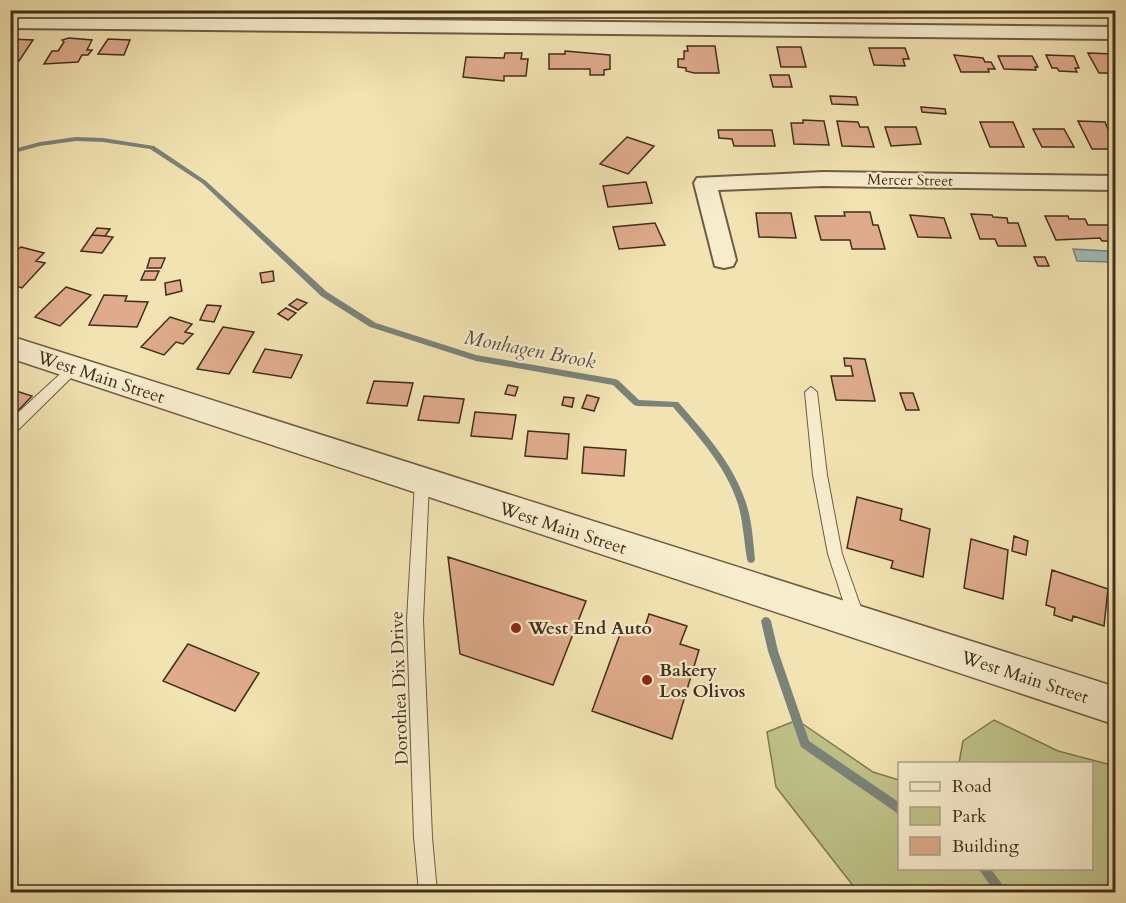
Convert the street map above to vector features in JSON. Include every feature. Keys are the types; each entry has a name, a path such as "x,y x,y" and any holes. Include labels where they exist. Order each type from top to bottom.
{"street":[{"path":"1029,15 1045,32"},
{"path":"10,22 1116,33"},
{"name":"Mercer Street","path":"724,260 705,183 823,179 1116,183"},
{"name":"West Main Street","path":"10,347 422,483 1116,706"}],"lane":[{"path":"10,429 74,368"},
{"path":"811,393 820,475 835,554 859,623"},
{"name":"Dorothea Dix Drive","path":"422,483 415,620 423,837 428,892"}],"green space":[{"path":"797,720 873,772 898,780 898,870 1093,870 1093,762 959,762 963,741 994,720 1058,751 1115,766 1115,892 858,892 776,787 767,732"}],"water":[{"path":"1073,249 1108,251 1115,259 1111,259 1112,262 1077,261"}],"building":[{"path":"69,38 92,40 87,50 92,50 88,55 82,55 78,62 44,64 52,51 58,51 64,42 62,40"},
{"path":"10,39 33,40 19,61 10,60"},
{"path":"108,39 130,40 124,55 98,54"},
{"path":"687,46 715,46 719,73 694,73 686,71 686,68 678,67 678,59 684,59 684,51 688,51"},
{"path":"777,47 801,47 806,67 781,67"},
{"path":"869,48 905,48 909,59 903,59 905,66 874,65"},
{"path":"565,51 610,55 610,69 604,70 604,75 590,75 590,69 549,69 549,54 565,54"},
{"path":"505,53 522,53 521,59 528,59 526,76 504,76 504,81 463,77 466,57 504,58"},
{"path":"1088,53 1113,54 1116,73 1099,73"},
{"path":"954,55 983,58 985,62 991,62 995,69 988,69 989,72 961,72"},
{"path":"1046,55 1074,56 1079,68 1075,68 1077,72 1059,71 1057,68 1052,68"},
{"path":"998,56 1032,56 1038,67 1035,67 1036,70 1004,69"},
{"path":"770,75 789,75 792,87 773,87"},
{"path":"830,96 856,97 858,105 832,104"},
{"path":"921,107 945,109 946,114 922,112"},
{"path":"803,120 824,121 829,145 794,144 791,123 803,123"},
{"path":"837,121 858,122 860,127 868,127 874,147 842,146"},
{"path":"1078,121 1105,122 1108,129 1116,129 1116,149 1092,149"},
{"path":"980,122 1013,122 1024,147 990,147"},
{"path":"885,127 916,127 921,144 891,146"},
{"path":"1033,129 1064,129 1074,147 1042,147"},
{"path":"718,130 772,130 775,146 734,146 732,139 719,138"},
{"path":"627,137 654,146 628,174 600,164"},
{"path":"646,182 652,203 608,207 603,186"},
{"path":"844,212 870,212 873,225 878,225 885,249 852,249 850,240 821,240 815,216 845,216"},
{"path":"756,213 791,213 796,238 759,237"},
{"path":"971,214 992,215 1007,218 1008,223 1018,223 1026,246 998,246 995,239 980,239"},
{"path":"910,215 944,218 951,238 918,237"},
{"path":"1045,216 1068,216 1069,219 1085,219 1088,225 1109,225 1116,241 1102,241 1100,238 1056,240"},
{"path":"655,223 665,245 619,249 613,227"},
{"path":"97,228 110,229 105,236 92,235"},
{"path":"92,235 113,237 102,253 81,251"},
{"path":"21,247 44,253 36,261 45,263 22,288 10,284 10,255"},
{"path":"1034,257 1045,257 1049,266 1038,266"},
{"path":"150,258 165,258 161,268 147,268"},
{"path":"145,271 159,271 155,280 141,280"},
{"path":"273,271 274,281 262,283 260,273"},
{"path":"180,280 182,291 166,295 165,283"},
{"path":"66,287 91,295 60,326 35,317"},
{"path":"104,295 127,296 125,301 148,302 137,327 89,325"},
{"path":"297,299 307,303 298,310 289,305"},
{"path":"207,305 221,306 214,322 200,320"},
{"path":"286,308 296,313 288,320 278,314"},
{"path":"170,317 192,324 185,332 193,334 183,344 176,342 164,355 141,347"},
{"path":"223,327 254,332 229,374 197,369"},
{"path":"265,349 302,355 291,378 253,372"},
{"path":"844,358 865,359 875,401 836,400 831,376 853,376 851,366 845,366"},
{"path":"374,381 413,383 407,406 367,403"},
{"path":"508,385 518,387 515,396 505,394"},
{"path":"10,389 32,396 10,419"},
{"path":"900,393 913,393 919,410 906,410"},
{"path":"587,395 599,398 594,411 582,408"},
{"path":"424,396 464,399 459,423 418,420"},
{"path":"564,397 574,398 572,407 562,405"},
{"path":"475,412 516,415 512,439 471,436"},
{"path":"528,431 569,434 567,459 525,456"},
{"path":"584,447 626,450 624,476 582,473"},
{"path":"857,497 902,509 900,520 930,529 923,577 891,568 893,561 847,548"},
{"path":"1014,536 1028,541 1026,555 1012,551"},
{"path":"971,539 1008,550 1003,599 964,588"},
{"name":"West End Auto","path":"448,557 586,601 553,685 460,654"},
{"path":"1052,570 1108,589 1104,626 1073,616 1072,621 1054,615 1055,608 1046,605"},
{"name":"Bakery Los Olivos","path":"649,614 687,626 680,644 699,650 672,739 592,711 623,626 643,633"},
{"path":"188,644 259,673 235,711 163,681"}],"waterway":[{"name":"Monhagen Brook","path":"10,152 40,144 76,139 103,140 152,147 204,182 324,294 373,325 476,358 615,382 637,403 675,404 714,451 731,476 744,511 751,559"},
{"name":"Monhagen Brook","path":"766,621 773,651 805,744 898,809"},
{"name":"Monhagen Brook","path":"984,870 1001,892"}],"place":[{"name":"West End Auto","path":"516,628"},
{"name":"Bakery Los Olivos","path":"647,680"}]}
